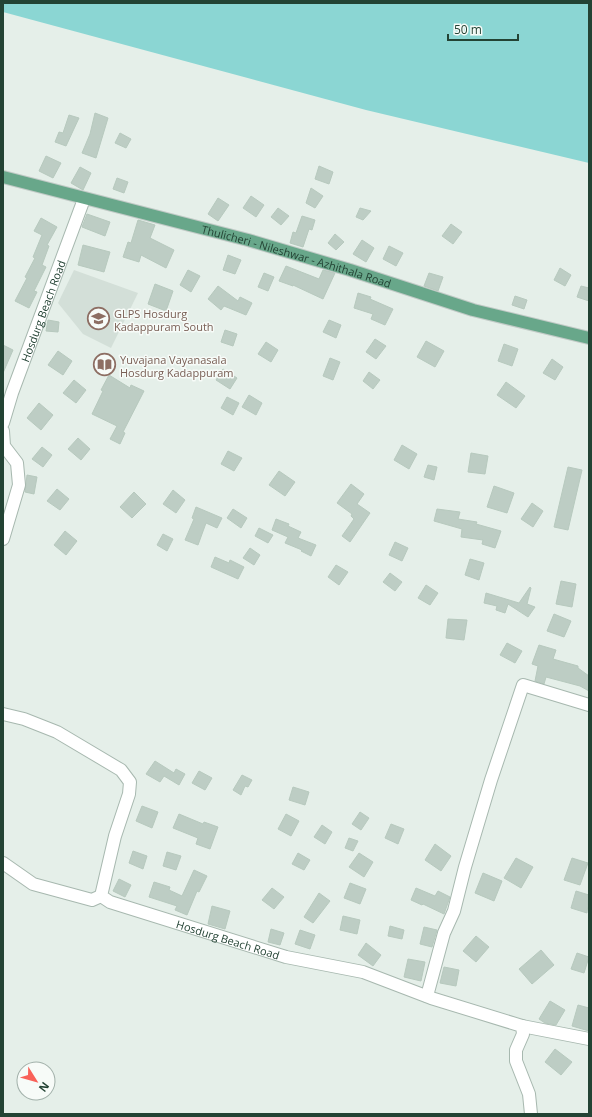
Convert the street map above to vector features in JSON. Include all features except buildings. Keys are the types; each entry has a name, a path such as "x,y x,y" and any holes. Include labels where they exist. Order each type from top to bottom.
{"main road":[{"name":"Thulicheri - Nileshwar - Azhithala Road","path":"3,177 248,240 350,270 473,310 589,338"}],"street":[{"name":"Hosdurg Beach Road","path":"3,423 12,393 84,199"},
{"path":"3,431 4,446 17,464 20,485 3,538"},
{"path":"427,996 444,933 454,911 465,867 491,780 518,696 523,685 589,705"},
{"path":"3,714 24,719 57,732 121,770 127,775 130,782 129,794 115,836 101,896 92,900 33,884 3,863"},
{"name":"Hosdurg Beach Road","path":"101,896 110,902 286,957 363,972 427,996 522,1026 589,1039"},
{"path":"522,1026 523,1034 516,1050 516,1061 529,1094 531,1114"}],"shaded area":[{"name":"GLPS Hosdurg Kadappuram South","path":"74,270 138,293 111,348 83,334 58,303"}],"water":[{"path":"3,3 589,3 589,163 366,110 3,12"}],"place":[{"name":"GLPS Hosdurg Kadappuram South","path":"98,319"},
{"name":"Yuvajana Vayanasala Hosdurg Kadappuram","path":"104,365"}]}
